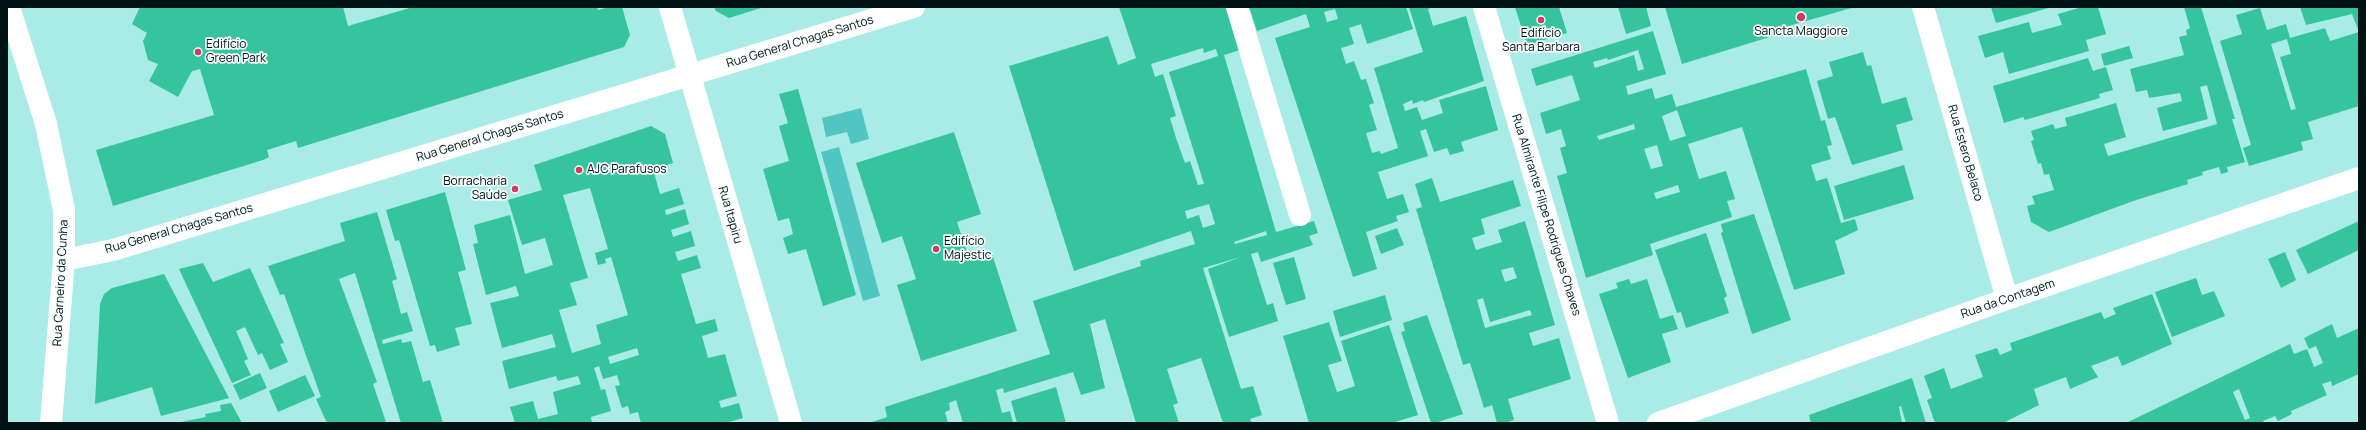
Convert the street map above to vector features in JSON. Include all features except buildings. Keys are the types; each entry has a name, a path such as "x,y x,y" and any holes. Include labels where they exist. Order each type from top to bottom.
{"street":[{"name":"Rua Carneiro da Cunha","path":"9,7 46,124 64,210 64,260 51,423"},
{"name":"Rua Itapiru","path":"670,7 791,423"},
{"name":"Rua General Chagas Santos","path":"64,260 113,250 914,7"},
{"path":"1237,7 1300,215"},
{"name":"Rua Almirante Filipe Rodrigues Chaves","path":"1484,7 1608,423"},
{"name":"Rua Estero Belaco","path":"1923,7 2007,299"},
{"name":"Rua da Contagem","path":"1658,423 2007,299 2359,178"}],"water":[{"path":"861,108 869,139 851,144 847,132 826,137 822,118"},
{"path":"839,147 880,296 863,301 821,152"}],"place":[{"name":"Sancta Maggiore","path":"1801,17"},
{"name":"Edifício Santa Barbara","path":"1541,20"},
{"name":"Edifício Green Park","path":"198,52"},
{"name":"AJC Parafusos","path":"579,170"},
{"name":"Borracharia Saúde","path":"515,189"},
{"name":"Edifício Majestic","path":"936,249"}]}
